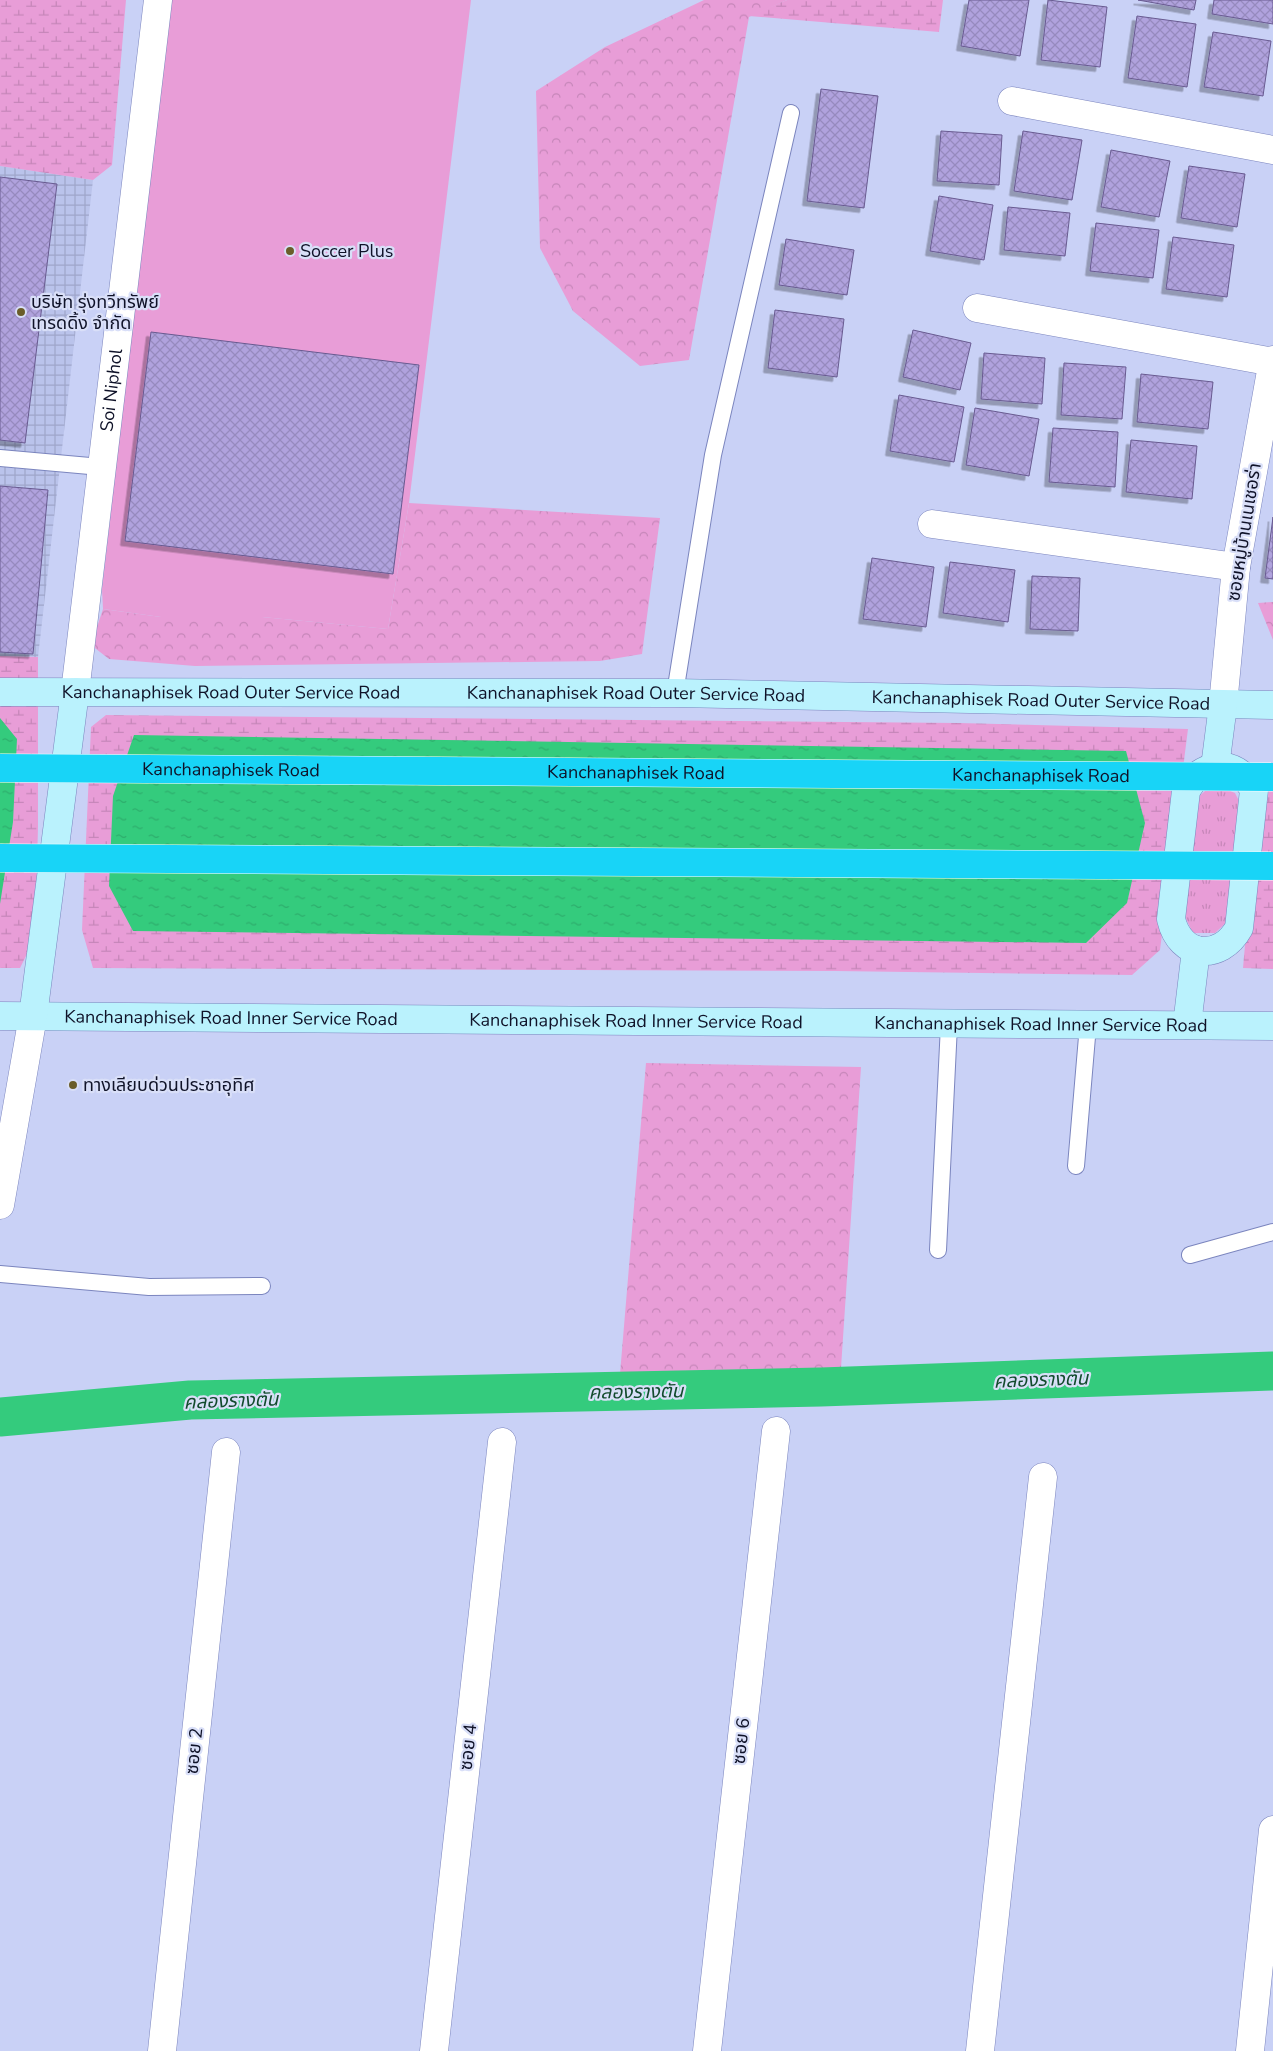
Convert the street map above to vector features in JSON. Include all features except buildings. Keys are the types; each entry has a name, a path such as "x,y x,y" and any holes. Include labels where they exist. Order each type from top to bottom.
{"highway":[{"name":"Kanchanaphisek Road","path":"0,768 1273,777"},
{"path":"0,858 1273,866"}],"main road":[{"name":"Kanchanaphisek Road Outer Service Road","path":"0,692 675,693 1273,705"},
{"path":"33,1016 75,692"},
{"path":"1215,766 1223,705"},
{"path":"1215,766 1231,767 1240,772 1254,790 1239,928 1233,939 1224,946 1213,950 1196,950 1190,948 1181,940 1174,931 1171,920 1186,791 1199,773 1215,766"},
{"path":"1187,1025 1196,950"},
{"name":"Kanchanaphisek Road Inner Service Road","path":"0,1016 949,1025 1273,1026"}],"street":[{"name":"Soi Niphol","path":"75,692 158,0"},
{"path":"1012,100 1273,150"},
{"path":"977,308 1273,361"},
{"name":"ซอยหมู่บ้านเนเชอร่า","path":"1223,705 1236,568 1273,361"},
{"path":"932,524 1236,568"},
{"path":"0,1204 33,1016"},
{"name":"ซอย 6","path":"707,2051 776,1430"},
{"name":"ซอย 4","path":"434,2051 502,1442"},
{"name":"ซอย 2","path":"162,2051 226,1452"},
{"path":"980,2051 1043,1477"},
{"path":"1250,2051 1273,1830"}],"lane":[{"path":"675,693 713,455 791,113"},
{"path":"0,458 101,468"},
{"path":"938,1250 949,1025"},
{"path":"1076,1166 1088,1025"},
{"path":"1190,1255 1273,1232"},
{"path":"0,1274 149,1287 262,1286"}],"shaded area":[{"path":"0,166 93,180 38,657 0,656"}],"green space":[{"path":"0,0 126,0 112,165 93,180 0,166"},
{"name":"Soccer Plus","path":"170,0 471,0 409,503 388,629 262,617 161,617 103,609 102,589"},
{"path":"704,0 787,0 749,17 689,360 640,366 573,311 540,248 536,91 605,47"},
{"path":"787,0 943,0 939,32 749,16"},
{"path":"409,503 660,518 642,654 600,661 195,666 109,659 91,645 103,609 161,617 262,617 388,629"},
{"path":"1273,602 1273,640 1258,603"},
{"path":"0,656 38,657 38,827 35,938 20,968 0,968"},
{"path":"106,715 959,723 1188,729 1160,950 1132,975 835,971 93,968 82,930 91,727"},
{"path":"1273,780 1273,969 1243,968 1255,832"},
{"path":"1213,784 1235,793 1241,805 1230,919 1215,933 1193,933 1184,915 1195,800"},
{"path":"646,1063 861,1067 841,1368 620,1374"}],"water":[{"path":"0,718 17,739 13,822 0,904"},
{"path":"134,735 1126,751 1145,823 1127,903 1086,943 133,931 109,886 113,796"}],"waterway":[{"name":"คลองรางตัน","path":"0,1417 190,1400 821,1387 1273,1371"}],"place":[{"name":"Soccer Plus","path":"290,251"},
{"name":"บริษัท รุ่งทวีทรัพย์ เทรดดิ้ง จำกัด","path":"21,312"},
{"name":"ทางเลียบด่วนประชาอุทิศ","path":"73,1085"}]}
